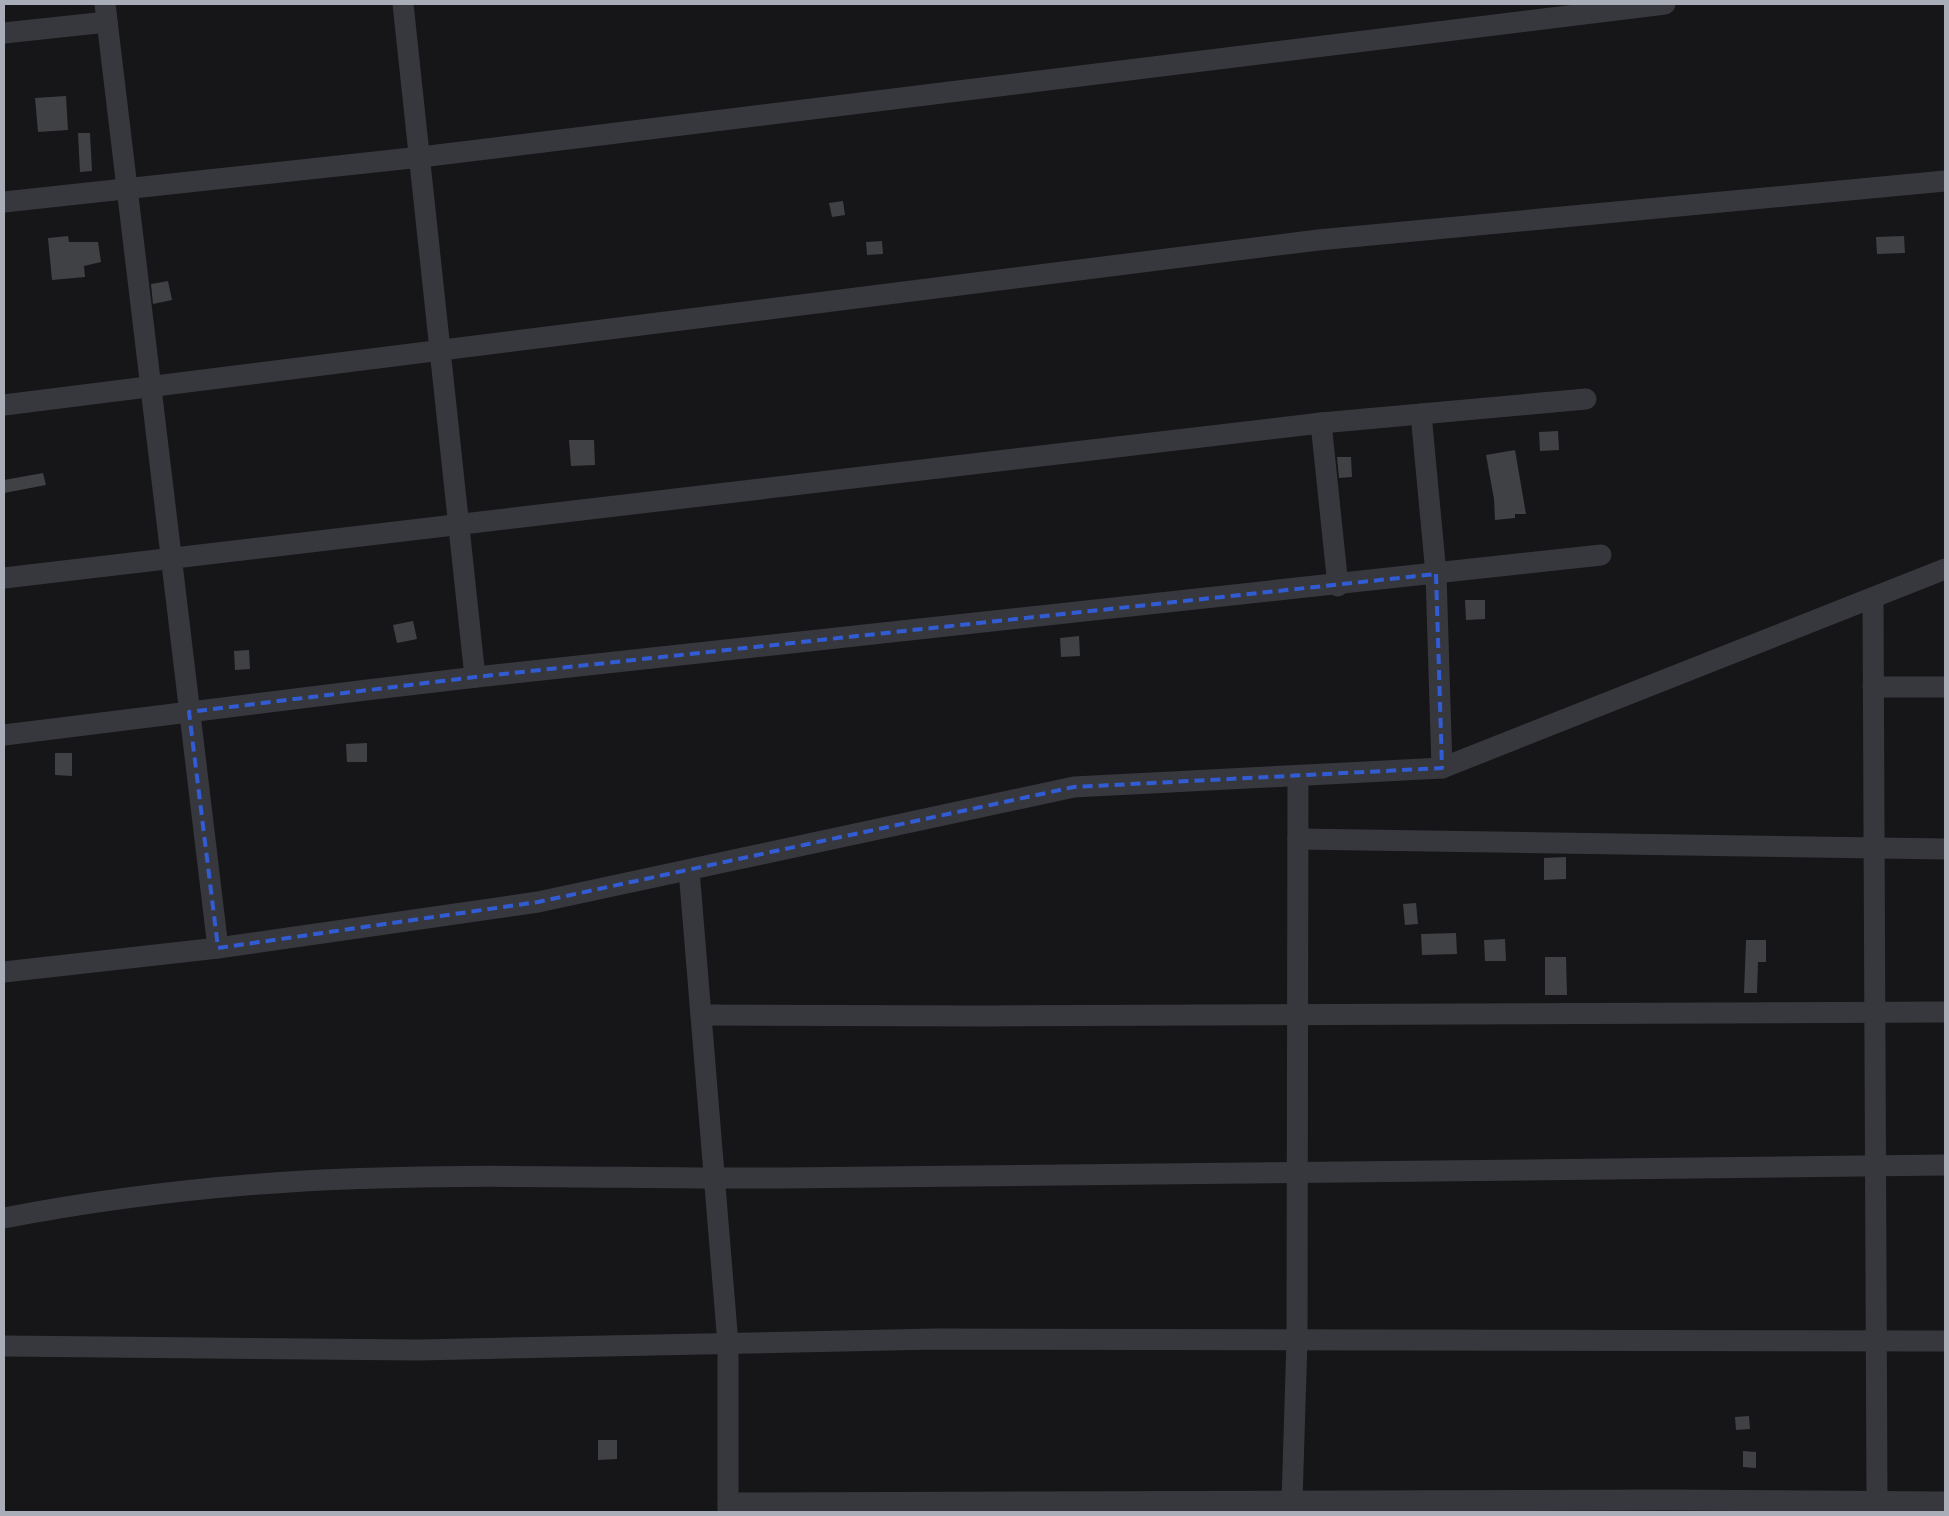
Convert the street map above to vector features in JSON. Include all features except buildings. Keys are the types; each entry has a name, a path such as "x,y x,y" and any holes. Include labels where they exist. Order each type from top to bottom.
{"street":[{"path":"404,4 476,678"},
{"path":"4,202 421,157 1665,4"},
{"path":"4,33 106,13 218,948"},
{"path":"4,405 1318,240 1945,181"},
{"path":"4,578 1320,423 1586,399"},
{"path":"1421,414 1436,574 1442,768"},
{"path":"1320,423 1338,586"},
{"path":"4,735 476,678 1166,602 1338,586 1601,555"},
{"path":"4,972 218,948 538,902 1074,787 1298,777 1442,768 1945,569"},
{"path":"1873,598 1877,1502"},
{"path":"1873,687 1945,687"},
{"path":"1292,1501 1297,1340 1298,777"},
{"path":"1298,840 1945,849"},
{"path":"689,870 728,1344 728,1508 1292,1501 1945,1502"},
{"path":"701,1014 1297,1015 1945,1012"},
{"path":"4,1218 177,1192 307,1181 427,1178 714,1178 1945,1165"},
{"path":"4,1346 420,1350 936,1339 1945,1340"}],"highlighted area":[{"path":"1436,574 1442,768 1074,787 538,902 218,948 189,712 475,677"}]}
